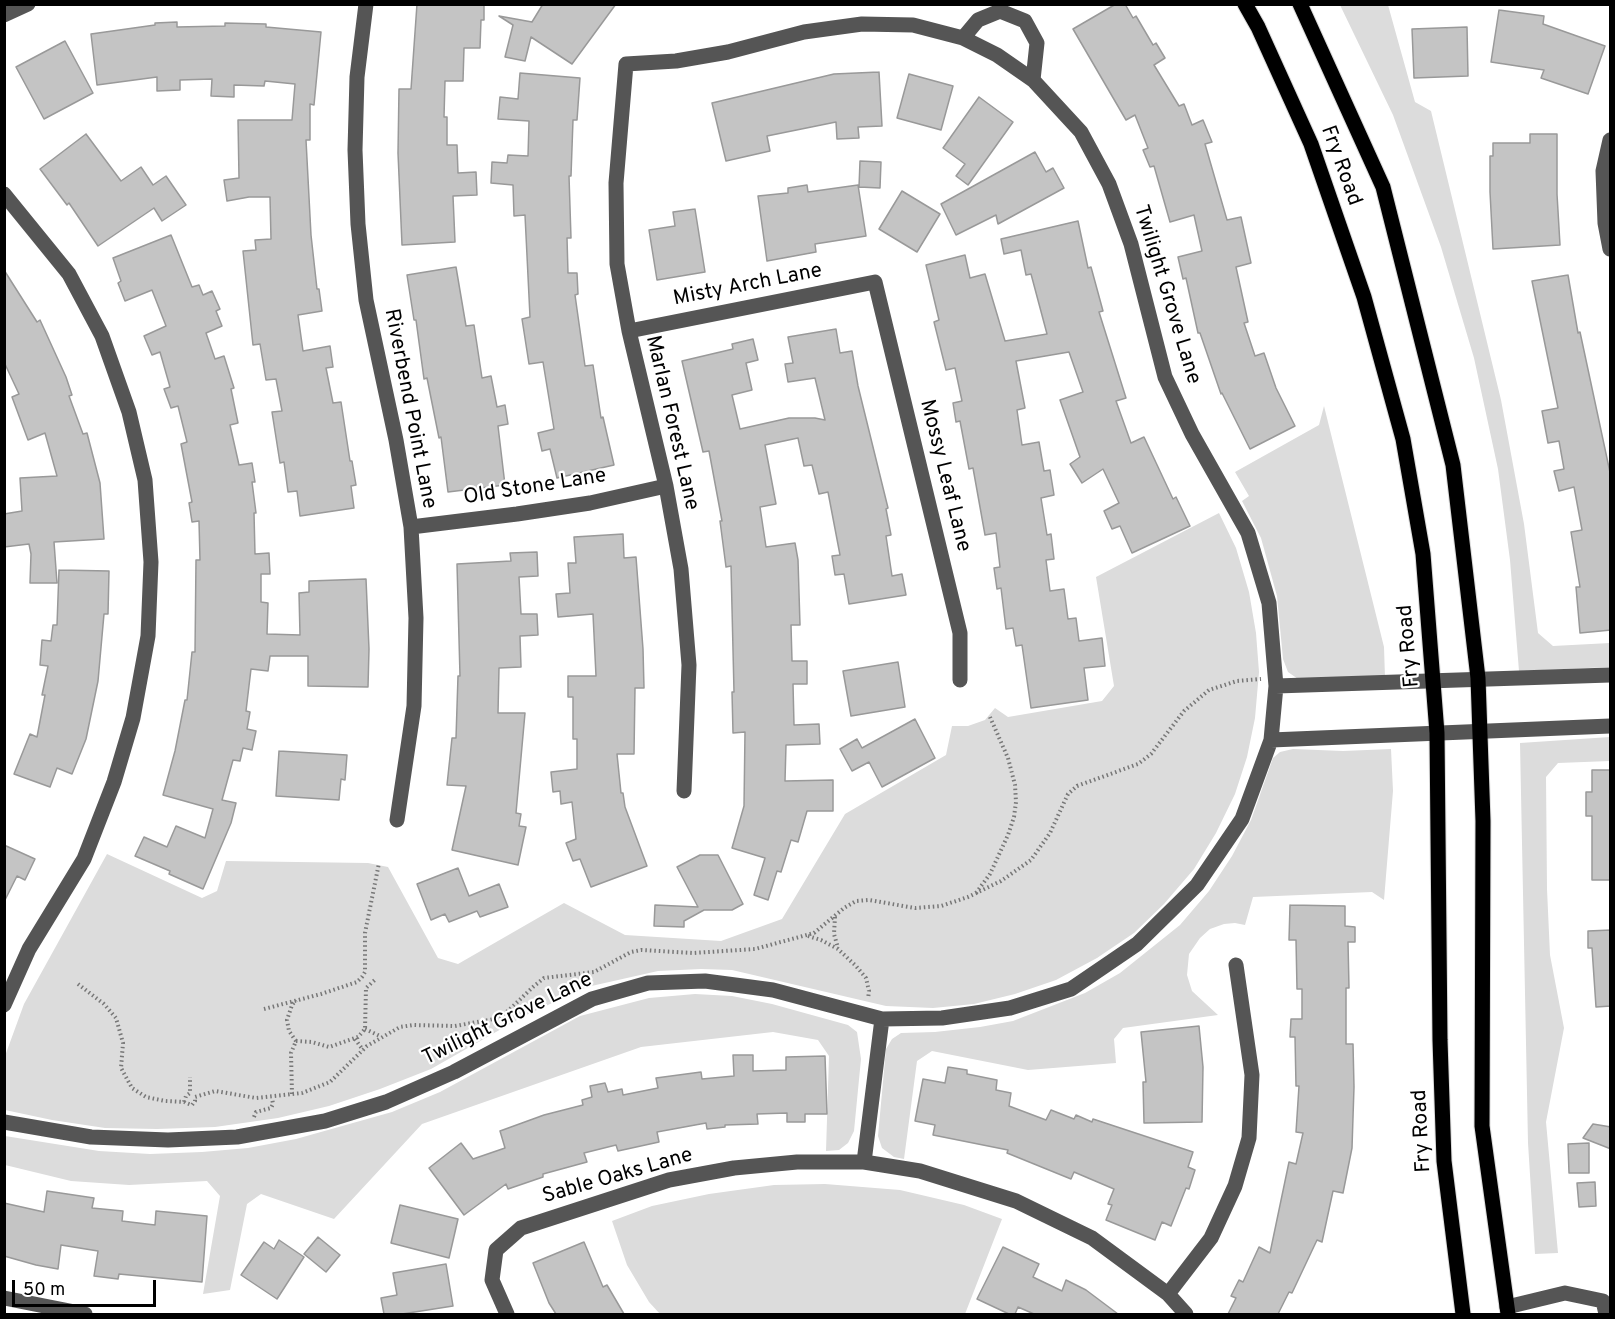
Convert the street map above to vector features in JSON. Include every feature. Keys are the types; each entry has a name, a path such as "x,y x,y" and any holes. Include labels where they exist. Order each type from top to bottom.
{"main road":[{"name":"Fry Road","path":"1245,4 1258,27 1311,144 1364,297 1403,440 1423,554 1437,733 1440,1040 1444,1161 1463,1314"},
{"name":"Fry Road","path":"1299,4 1383,187 1453,465 1478,678 1483,821 1482,1126 1508,1311"}],"street":[{"path":"4,15 28,4"},
{"name":"Riverbend Point Lane","path":"366,4 357,77 355,150 358,224 366,300 396,440 411,527 416,618 414,706 397,820"},
{"path":"963,38 978,20 1000,11 1025,21 1036,43 1033,80"},
{"name":"Twilight Grove Lane","path":"4,1122 91,1137 168,1140 237,1137 324,1121 387,1102 454,1072 592,999 648,983 705,981 774,990 882,1019 942,1018 1010,1008 1071,989 1137,944 1197,885 1242,819 1271,740 1276,686 1269,603 1248,533 1192,434 1165,377 1131,244 1109,184 1081,132 1033,80 997,55 963,38 913,25 862,24 804,32 728,52 676,61 626,64"},
{"name":"Marlan Forest Lane","path":"626,64 616,183 617,264 629,331 666,486 681,569 689,665 684,791"},
{"path":"1611,140 1603,171 1605,223 1611,249"},
{"path":"4,194 69,274 102,336 129,411 145,480 151,562 148,636 133,718 114,782 84,859 29,949 4,1005"},
{"name":"Misty Arch Lane","path":"629,331 875,282"},
{"name":"Mossy Leaf Lane","path":"875,282 960,633 960,680"},
{"name":"Old Stone Lane","path":"411,527 517,514 666,486"},
{"path":"1276,686 1611,675"},
{"path":"1271,740 1611,726"},
{"path":"1168,1294 1211,1238 1234,1186 1249,1138 1252,1075 1236,965"},
{"path":"864,1162 882,1019"},
{"name":"Sable Oaks Lane","path":"507,1314 492,1280 496,1250 521,1228 669,1180 734,1168 787,1163 864,1162 920,1171 1016,1201 1092,1238 1168,1294 1186,1314"},
{"path":"1508,1311 1565,1293 1607,1307"},
{"path":"4,1298 85,1314"}],"path":[{"path":"867,1003 869,991 866,978 838,949 807,936 823,927 856,901 869,900 915,909 951,903 975,894 1013,874 1030,860 1050,833 1068,794 1077,786 1138,764 1151,754 1184,711 1203,694 1226,684 1252,679"},
{"path":"975,894 990,874 1008,835 1016,802 1015,785 1008,758 990,717"},
{"path":"264,1009 357,982 365,972 364,933 379,863"},
{"path":"835,916 834,934 838,949"},
{"path":"296,1041 312,1042 329,1047 345,1040 355,1039 364,1029 366,988 375,979 365,972"},
{"path":"357,982 366,988"},
{"path":"78,984 104,1004 116,1018 123,1043 121,1068 132,1088 146,1097 192,1105 195,1097"},
{"path":"296,1000 287,1020 289,1031 296,1041"},
{"path":"195,1097 215,1091 246,1097 272,1098 309,1091 330,1082 381,1036 364,1029"},
{"path":"355,1039 363,1050"},
{"path":"292,1094 291,1053 296,1041"},
{"path":"184,1102 190,1093 190,1077"},
{"path":"190,1093 195,1097"},
{"path":"254,1124 255,1113 270,1108 273,1104 272,1098"}],"shaded area":[{"path":"1340,5 1388,5 1415,102 1431,111 1501,400 1524,524 1538,633 1553,646 1610,643 1610,667 1519,671 1510,560 1498,469 1474,358 1441,247 1393,115"},
{"path":"1324,406 1384,647 1385,678 1298,679 1288,672 1283,659 1277,596 1261,538 1242,501 1249,496 1235,472 1319,425"},
{"path":"1219,513 1236,548 1249,592 1256,633 1259,672 1255,718 1247,757 1235,794 1216,833 1194,869 1164,904 1134,933 1097,958 1056,980 1015,994 974,1004 933,1008 886,1006 732,970 658,971 587,987 524,1016 431,1069 329,1106 278,1118 215,1127 105,1128 5,1110 5,1056 24,1004 107,854 202,898 217,891 226,861 368,863 388,867 438,958 458,964 564,903 625,935 721,941 782,919 845,814 946,755 952,726 968,726 985,720 995,708 1008,717 1102,701 1114,686 1096,577"},
{"path":"1610,737 1610,761 1558,763 1546,777 1550,955 1564,1028 1546,1122 1558,1253 1535,1254 1528,1143 1520,743"},
{"path":"1293,749 1343,751 1391,749 1393,791 1384,900 1372,892 1253,897 1245,925 1224,924 1210,929 1200,938 1189,954 1187,975 1192,991 1218,1015 1123,1028 1114,1039 1116,1063 1028,1070 932,1051 917,1061 904,1159 894,1157 882,1148 878,1136 886,1049 892,1039 901,1033 935,1032 1013,1021 1085,993 1120,973 1180,925 1209,891 1232,856 1251,820 1273,758 1280,752"},
{"path":"695,994 732,996 772,1004 848,1025 857,1032 861,1059 854,1131 848,1143 839,1150 826,1151 829,1056 818,1040 773,1032 641,1047 422,1124 334,1219 261,1194 247,1204 230,1290 203,1294 220,1196 207,1181 129,1185 71,1181 5,1165 5,1136 99,1151 150,1154 248,1148 296,1139 392,1112 440,1092 580,1016 649,998"},
{"path":"825,1184 900,1190 964,1205 1002,1219 965,1314 660,1314 649,1302 627,1265 612,1221 652,1206 709,1194 774,1185"}],"building":[{"path":"417,4 484,4 480,48 464,48 463,81 445,81 444,117 447,117 447,145 457,145 458,173 476,172 477,195 453,196 455,242 402,245 398,153 399,89 411,89"},
{"path":"543,4 616,4 572,64 531,37 525,61 505,57 513,25 499,16 532,22"},
{"path":"1116,4 1125,4 1133,18 1136,16 1153,45 1156,43 1165,58 1154,65 1179,106 1184,104 1192,125 1203,120 1212,142 1205,144 1227,220 1241,217 1251,263 1236,267 1248,322 1244,323 1255,356 1264,353 1276,388 1295,426 1250,449 1221,394 1200,333 1198,333 1186,278 1183,279 1178,257 1202,251 1194,215 1170,222 1154,166 1150,167 1143,150 1148,148 1135,115 1126,120 1073,29"},
{"path":"1499,10 1544,16 1543,24 1605,46 1588,94 1541,78 1544,70 1491,62"},
{"path":"177,22 177,27 225,26 225,23 266,24 266,27 321,32 314,105 310,104 310,140 306,140 311,235 322,311 298,315 303,351 330,346 333,367 326,368 333,403 341,402 356,485 351,486 354,508 300,516 297,491 288,492 284,462 280,463 272,412 282,411 276,379 266,380 260,344 253,345 243,251 256,250 255,240 271,239 270,197 249,197 227,201 224,180 239,178 238,120 292,120 295,84 265,81 264,86 234,85 234,97 211,96 212,79 180,80 180,90 157,91 157,77 97,85 91,34 155,25 155,23"},
{"path":"1467,27 1468,76 1414,78 1412,29"},
{"path":"65,41 93,93 44,119 16,67"},
{"path":"879,72 882,126 858,127 859,138 837,139 836,122 767,136 770,151 726,161 712,103 834,74"},
{"path":"520,73 580,78 577,120 573,120 571,176 569,176 571,238 567,238 568,273 577,273 578,294 575,295 585,366 593,365 601,418 603,417 614,465 557,478 550,449 542,451 538,433 554,429 543,362 529,364 522,319 530,317 525,215 514,216 513,185 491,183 492,162 507,163 508,155 528,156 529,121 498,119 500,97 518,99"},
{"path":"909,74 953,86 941,130 897,118"},
{"path":"979,97 1013,122 968,185 956,176 965,164 943,148"},
{"path":"86,134 121,181 141,167 153,185 166,176 186,205 162,221 154,208 98,246 69,203 67,205 40,169"},
{"path":"1530,134 1557,134 1560,245 1493,249 1490,156 1493,156 1493,143 1530,143"},
{"path":"1035,152 1046,172 1053,168 1064,188 998,224 996,215 956,235 941,204"},
{"path":"860,161 881,162 880,188 859,187"},
{"path":"807,185 808,192 858,185 866,236 815,244 816,252 767,261 758,196 788,193 788,188"},
{"path":"902,191 940,214 917,252 879,229"},
{"path":"695,209 705,272 657,280 649,230 675,226 673,212"},
{"path":"1078,221 1088,268 1091,267 1103,311 1099,312 1126,398 1116,401 1131,443 1144,437 1173,499 1176,497 1190,526 1132,553 1120,526 1112,529 1104,511 1119,503 1103,469 1082,483 1070,464 1080,457 1060,400 1083,392 1069,352 1016,361 1025,408 1017,410 1022,445 1039,442 1044,471 1050,470 1054,495 1041,498 1047,535 1051,534 1054,559 1046,560 1050,591 1064,589 1068,619 1076,618 1079,641 1102,638 1105,666 1084,668 1088,700 1031,708 1022,645 1016,646 1013,628 1006,629 1001,588 997,589 994,568 1000,567 996,533 985,535 973,468 969,469 960,421 956,422 953,403 962,401 955,368 946,370 934,322 939,320 926,265 965,255 970,278 985,274 1005,341 1047,334 1031,274 1026,275 1021,250 1004,254 1001,239"},
{"path":"171,235 192,287 199,285 203,295 212,291 220,309 216,311 222,326 206,333 215,359 224,356 234,388 231,389 238,423 230,425 239,465 252,463 255,482 252,482 256,513 254,513 255,554 269,553 270,574 261,574 261,602 268,603 267,634 300,635 299,593 309,592 309,581 366,579 368,687 308,686 308,656 270,656 268,671 251,669 246,711 250,712 247,729 256,731 252,750 243,748 240,761 233,760 222,800 236,803 231,823 203,889 135,856 144,837 167,847 176,826 205,838 213,809 163,795 185,700 187,700 192,652 195,652 196,560 200,560 199,521 192,522 189,503 192,502 181,444 187,442 178,406 171,408 164,389 170,387 160,352 152,355 144,336 166,326 152,290 125,301 118,283 121,281 113,258"},
{"path":"456,267 466,326 474,325 482,378 491,376 497,407 505,405 508,424 498,426 505,485 448,492 441,437 439,438 427,378 424,379 407,275"},
{"path":"4,270 37,322 40,320 66,377 72,395 69,396 83,434 87,433 100,483 104,539 54,542 57,583 30,583 29,544 4,547 4,514 22,511 20,478 57,476 45,433 28,440 12,397 19,394 4,362"},
{"path":"1568,275 1578,333 1580,332 1611,477 1611,630 1580,633 1576,587 1580,587 1571,532 1582,530 1574,487 1559,491 1554,471 1564,469 1559,441 1548,443 1542,411 1558,408 1532,281"},
{"path":"836,329 840,353 852,351 858,386 888,508 886,509 891,535 886,536 892,576 902,574 906,595 849,604 844,574 835,575 832,556 840,555 828,492 819,494 812,465 804,466 798,438 765,445 776,504 760,507 766,547 795,543 798,560 800,625 791,625 792,661 807,661 807,684 793,684 794,725 819,724 820,744 786,745 785,781 833,780 833,811 807,811 798,842 791,840 781,872 777,871 768,900 754,895 765,858 732,848 744,806 745,732 733,733 731,566 726,567 720,521 722,521 709,451 703,452 682,361 733,349 732,344 753,339 758,360 746,363 752,390 732,395 740,429 789,418 825,420 815,378 788,382 785,364 793,363 788,337"},
{"path":"623,534 624,558 636,557 644,688 635,688 634,754 617,754 621,793 623,793 625,807 647,866 591,887 580,859 573,861 566,843 576,839 572,802 561,804 560,791 553,792 551,772 577,769 577,739 573,739 573,697 568,697 568,676 596,676 593,614 558,617 556,594 570,593 568,563 576,563 574,537"},
{"path":"537,552 538,576 519,577 521,614 537,614 538,635 520,636 521,667 499,668 498,713 525,713 516,813 521,814 519,826 526,827 518,865 452,850 466,786 447,785 452,738 456,738 458,676 460,676 457,564 511,561 510,553"},
{"path":"59,570 109,571 108,614 104,614 98,681 86,739 72,774 57,768 50,787 14,774 30,734 37,737 48,666 40,665 42,640 51,641 53,625 57,625"},
{"path":"898,662 905,707 851,716 843,671"},
{"path":"915,719 935,758 882,787 869,762 852,771 840,749 857,739 862,748"},
{"path":"279,751 347,755 345,780 341,779 339,800 276,796"},
{"path":"1592,770 1611,770 1611,880 1592,880 1592,816 1586,816 1586,792 1592,792"},
{"path":"4,845 35,859 25,880 17,876 4,902"},
{"path":"700,855 718,855 743,904 732,910 704,910 684,921 684,927 654,926 655,905 698,907 677,867"},
{"path":"458,868 469,896 499,884 508,907 480,917 477,911 449,922 445,914 431,920 417,884"},
{"path":"1290,905 1345,906 1345,926 1355,927 1355,942 1348,942 1349,988 1346,988 1346,1044 1353,1044 1352,1148 1343,1193 1333,1191 1322,1242 1317,1240 1292,1293 1289,1292 1278,1314 1228,1314 1236,1298 1231,1296 1239,1280 1243,1282 1259,1247 1270,1253 1289,1162 1296,1164 1303,1133 1296,1132 1299,1086 1296,1086 1295,1037 1290,1037 1291,1019 1302,1019 1302,989 1297,989 1296,940 1289,940"},
{"path":"1611,930 1611,1006 1596,1007 1592,948 1588,948 1588,931"},
{"path":"1199,1026 1203,1067 1202,1122 1144,1123 1143,1082 1146,1082 1141,1032"},
{"path":"733,1055 753,1055 753,1071 786,1070 786,1057 825,1056 827,1114 805,1114 805,1122 787,1122 787,1113 757,1114 758,1124 725,1125 725,1127 707,1129 706,1123 657,1132 659,1142 618,1151 616,1145 584,1153 587,1162 543,1174 543,1177 508,1189 506,1184 464,1215 429,1168 461,1143 473,1159 505,1148 500,1131 544,1115 583,1105 582,1100 592,1097 590,1086 605,1083 608,1092 622,1089 623,1095 658,1088 656,1078 701,1072 702,1079 734,1076"},
{"path":"948,1067 967,1070 967,1074 997,1080 996,1090 1011,1093 1009,1106 1046,1120 1051,1110 1074,1119 1076,1115 1092,1122 1093,1119 1193,1152 1188,1167 1195,1170 1189,1189 1186,1188 1171,1226 1162,1222 1155,1240 1106,1220 1112,1205 1108,1204 1114,1189 1074,1172 1071,1179 1007,1153 1008,1150 933,1135 935,1125 915,1121 923,1079 945,1083"},
{"path":"1593,1124 1611,1127 1611,1149 1583,1138"},
{"path":"1589,1143 1589,1173 1569,1173 1568,1144"},
{"path":"1595,1182 1596,1206 1579,1207 1577,1183"},
{"path":"47,1191 94,1198 92,1208 123,1211 122,1221 155,1225 156,1211 207,1216 202,1282 119,1274 118,1279 94,1276 98,1251 61,1245 58,1269 4,1256 4,1203 44,1212"},
{"path":"400,1205 458,1219 449,1258 391,1243"},
{"path":"318,1237 340,1255 326,1272 304,1254"},
{"path":"279,1240 304,1257 277,1299 241,1275 264,1242 274,1249"},
{"path":"584,1242 603,1287 607,1285 624,1314 556,1314 549,1303 533,1263"},
{"path":"1003,1247 1039,1264 1033,1277 1062,1291 1066,1280 1086,1290 1118,1314 1034,1314 1018,1307 1015,1314 1009,1314 977,1299"},
{"path":"446,1264 453,1306 402,1314 384,1314 381,1298 397,1295 393,1273"}]}
